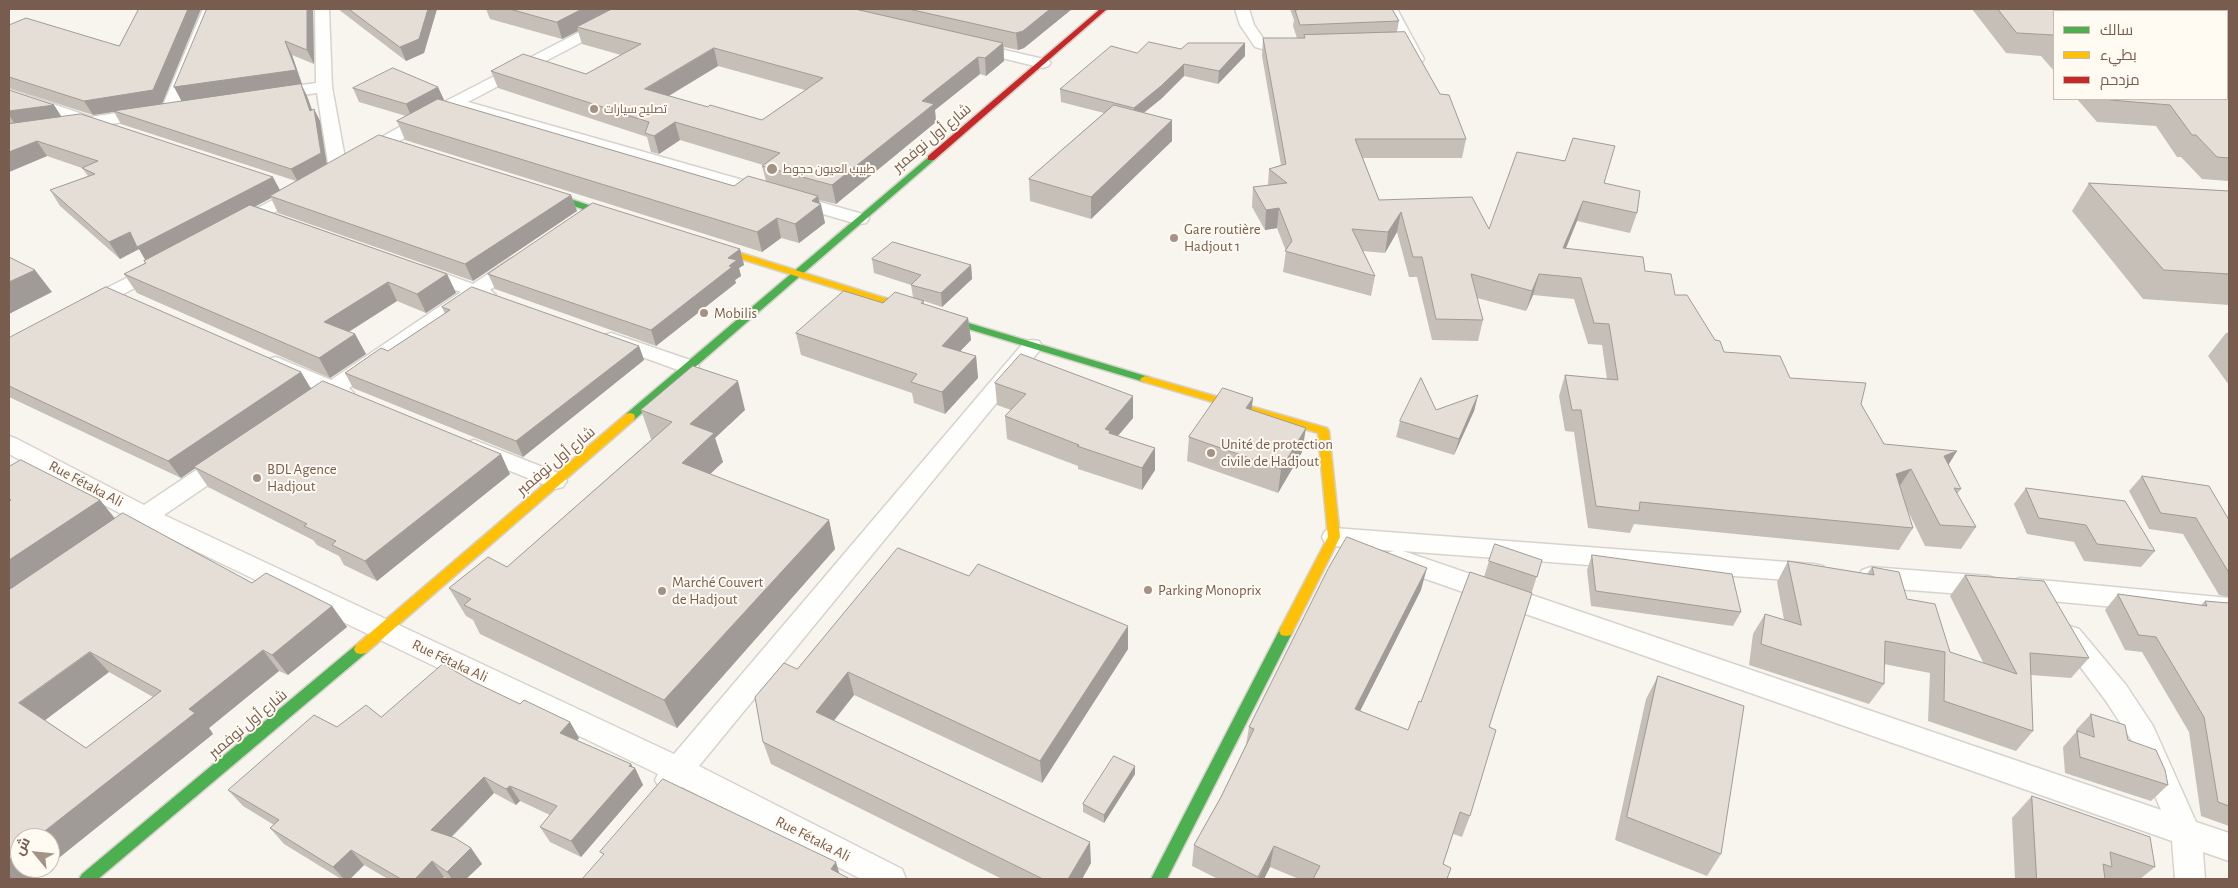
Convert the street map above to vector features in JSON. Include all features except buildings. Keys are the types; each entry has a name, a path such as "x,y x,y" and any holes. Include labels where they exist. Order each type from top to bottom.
{"main road":[{"name":"شارع أول نوفمبر","path":"87,879 384,630 1104,9"},
{"path":"386,142 405,148"},
{"path":"528,188 630,221"},
{"path":"693,241 1032,346 1323,431 1334,537 1159,879"}],"street":[{"path":"169,110 210,9"},
{"path":"319,180 324,87 322,9"},
{"path":"224,232 454,103 634,9"},
{"path":"1242,9 1246,25 1260,44 1276,48 1305,47"},
{"path":"1390,9 1426,76"},
{"path":"956,43 1043,63"},
{"path":"1390,44 1409,43"},
{"path":"256,97 324,87"},
{"path":"9,94 127,134"},
{"path":"454,103 860,219"},
{"path":"54,128 189,107"},
{"path":"283,185 319,180"},
{"path":"570,226 594,210"},
{"path":"259,214 286,224"},
{"path":"292,416 531,254"},
{"path":"70,315 173,260"},
{"path":"404,266 504,302"},
{"path":"113,292 139,304"},
{"path":"596,334 689,367"},
{"path":"653,799 1032,346"},
{"path":"254,354 359,400"},
{"path":"457,440 555,481"},
{"name":"Rue Fétaka Ali","path":"9,444 145,516 678,770 891,879"},
{"path":"121,532 243,450"},
{"path":"1334,537 2034,589 2229,608"},
{"path":"1334,537 2229,847"},
{"path":"2034,589 2116,693 2143,736 2186,833 2190,879"}],"traffic: fast":[{"path":"630,417 931,158"},
{"path":"540,192 622,219"},
{"path":"885,301 1145,379"},
{"path":"1159,879 1286,631"},
{"path":"87,879 361,649"}],"traffic: slow":[{"path":"706,245 885,301"},
{"path":"1145,379 1323,431 1334,537 1286,631"},
{"path":"361,649 630,417"}],"traffic: jam":[{"path":"931,158 1104,9"}],"place":[{"name":"تصليح سيارات","path":"594,109"},
{"name":"طبيب العيون حجوط","path":"772,169"},
{"name":"Gare routière Hadjout 1","path":"1174,238"},
{"name":"Mobilis","path":"704,313"},
{"name":"Unité de protection civile de Hadjout","path":"1211,453"},
{"name":"BDL Agence Hadjout","path":"257,478"},
{"name":"Parking Monoprix","path":"1148,590"},
{"name":"Marché Couvert de Hadjout","path":"662,591"}]}
